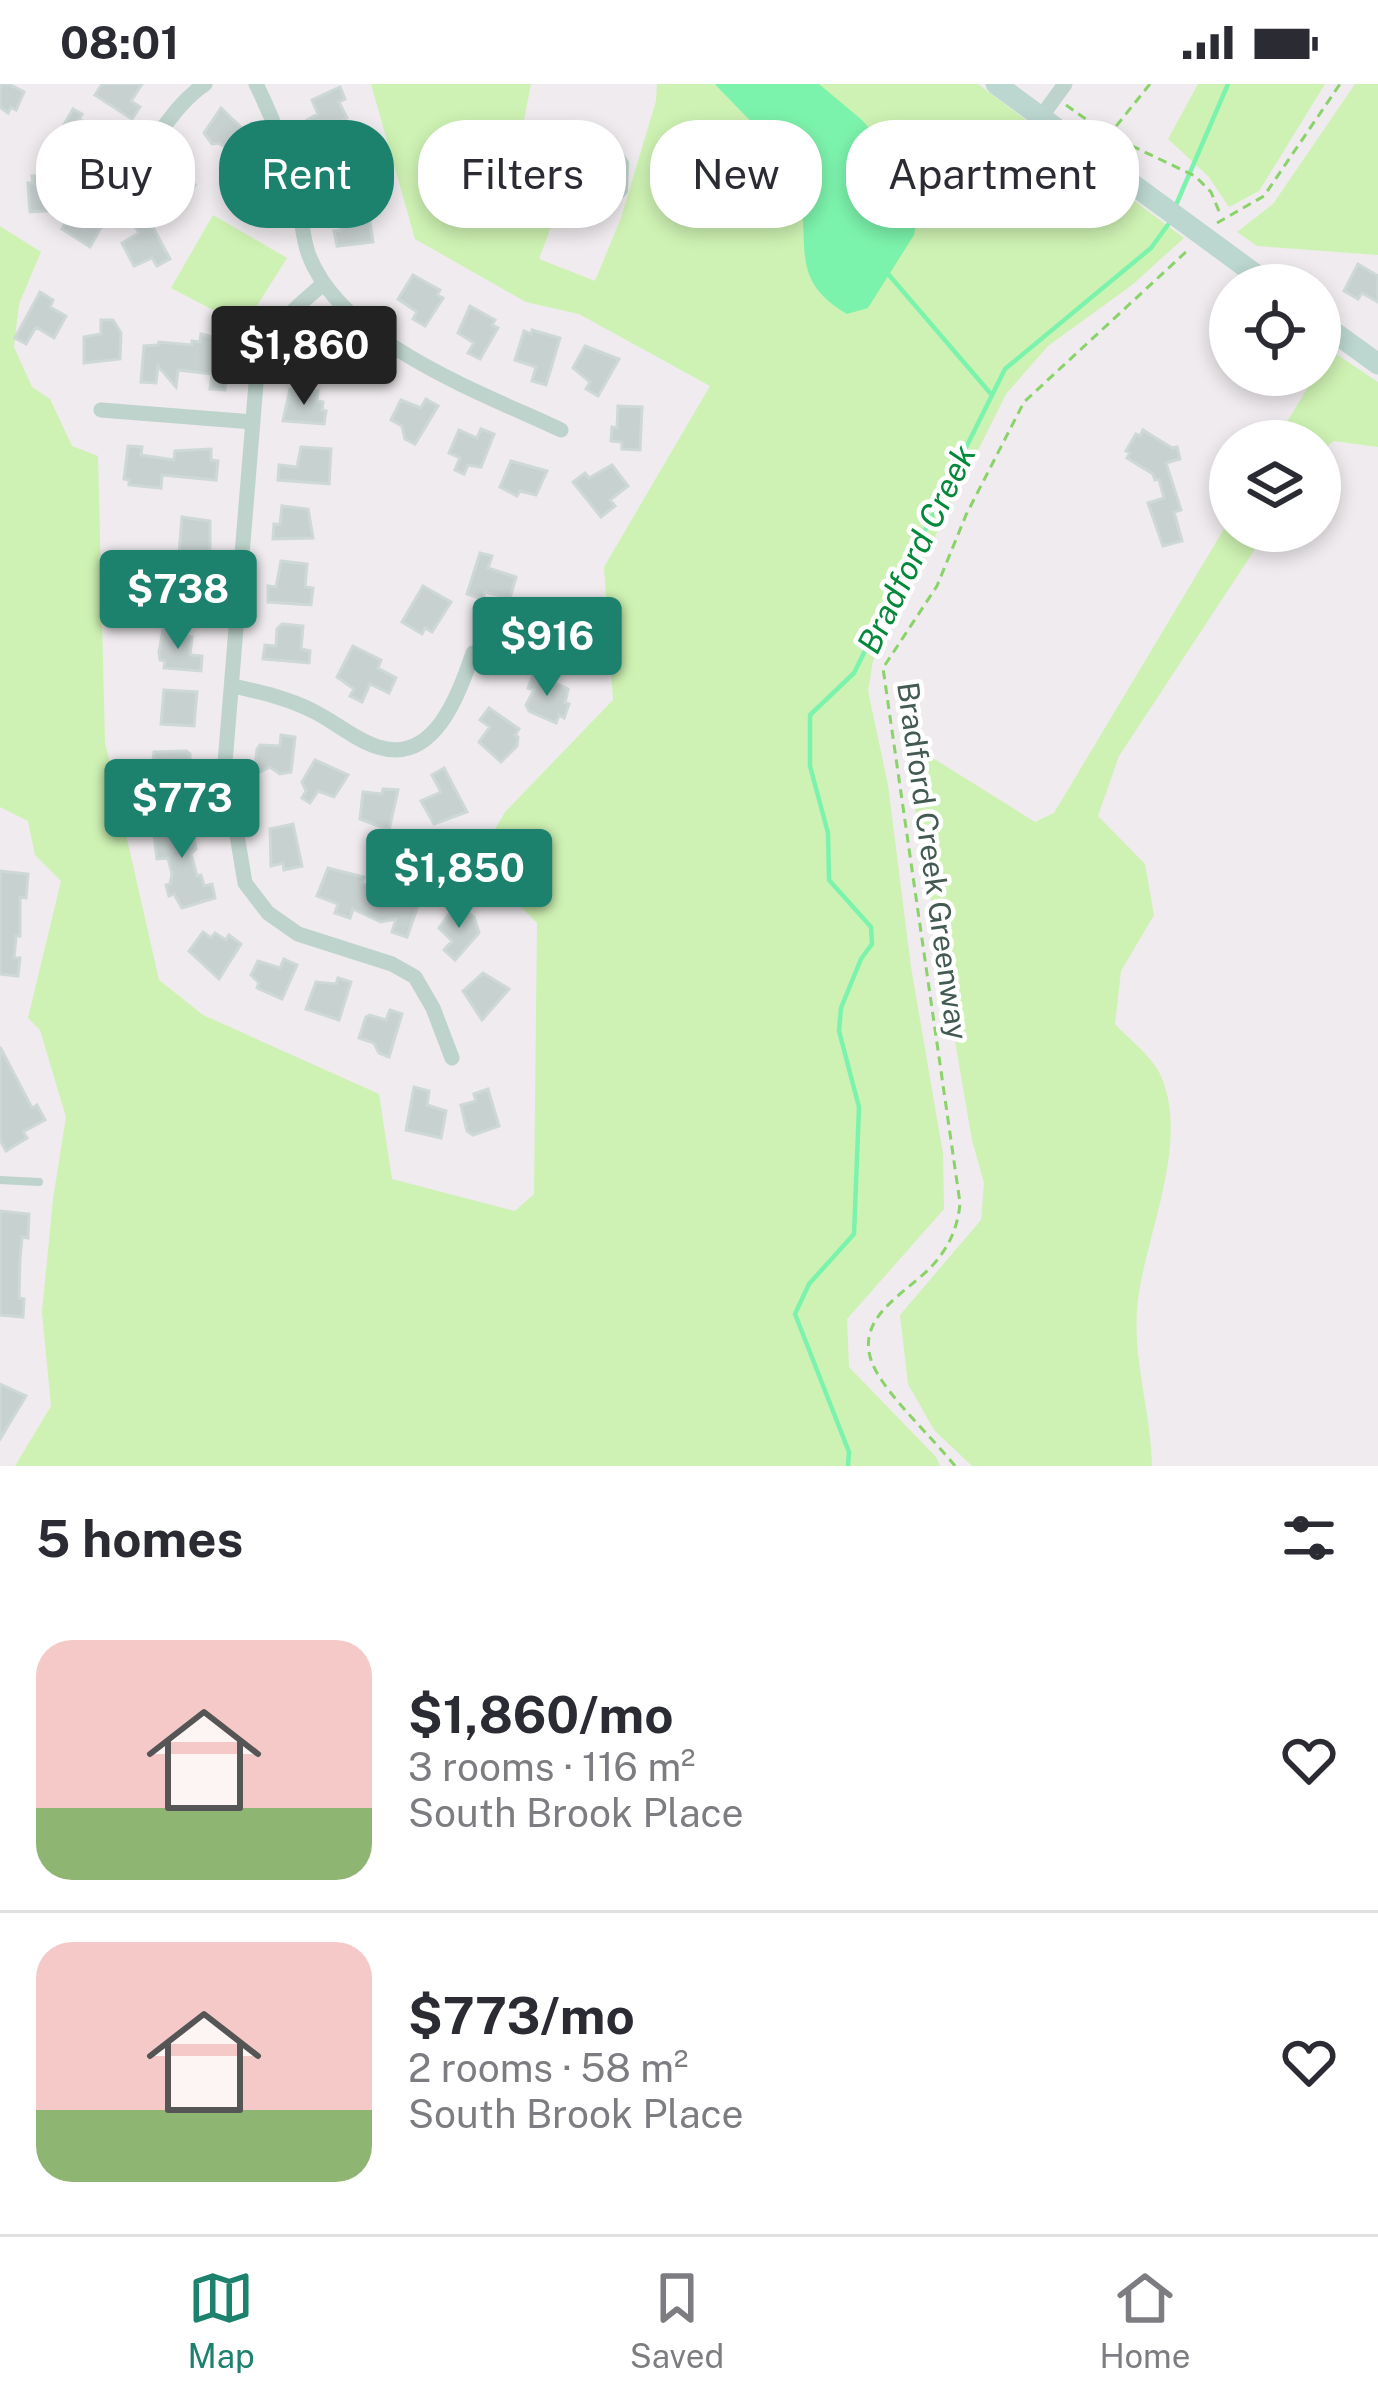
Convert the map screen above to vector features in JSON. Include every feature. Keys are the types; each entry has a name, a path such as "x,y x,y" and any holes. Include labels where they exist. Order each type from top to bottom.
{"street":[{"path":"169,120 182,101 205,84"},
{"path":"256,84 279,130 306,248 322,285 352,316 389,341 460,383 561,430"},
{"path":"996,84 1242,264"},
{"path":"1041,117 1060,90"},
{"path":"322,285 277,324 263,347 253,422 225,764 245,883 268,913 298,934 392,964 415,977 452,1058"},
{"path":"1341,337 1378,364"},
{"path":"100,410 253,422"},
{"path":"233,686 307,708 378,748 398,749 430,735 443,722 472,653"}],"lane":[{"path":"577,130 608,137 625,163 624,191 607,208 588,202 576,176 577,130"},
{"path":"0,1180 38,1182"}],"path":[{"path":"1119,120 1150,84"},
{"name":"Bradford Creek Greenway","path":"955,1466 886,1386 870,1353 870,1335 879,1314 943,1251 959,1221 960,1203 883,668 937,586 965,515 1024,402 1200,233 1264,196 1340,84"},
{"path":"1060,90 1093,120"},
{"path":"1139,149 1195,176 1211,192 1222,218"}],"shaded area":[{"path":"371,84 531,84 524,120 418,120 418,228 551,228 539,259 595,281 617,228 626,228 626,201 650,121 650,228 822,228 822,120 650,120 657,84 978,84 1026,120 846,120 846,228 1139,228 1139,204 1184,238 1132,285 1048,346 1006,394 873,661 868,691 888,785 911,967 943,1154 944,1209 847,1319 849,1367 940,1466 15,1466 51,1406 42,1312 66,1117 40,1030 28,1018 61,881 35,855 28,821 0,807 0,226 41,252 19,304 14,347 32,387 50,399 72,446 98,456 105,742 159,980 203,1015 379,1094 392,1179 515,1211 534,1194 537,923 476,862 505,812 613,700 604,567 710,386 579,314 526,302 415,239 394,165 394,120 381,120"},
{"path":"715,84 819,84 862,120 846,120 846,228 915,228 868,308 847,314 827,300 808,270 803,228 822,228 822,120 749,120"},
{"path":"1198,84 1325,84 1259,191 1229,207 1209,177 1168,139"},
{"path":"1355,84 1378,84 1378,255 1257,246 1237,232 1273,204"},
{"path":"213,215 219,218 219,228 235,228 287,258 244,326 171,288"},
{"path":"1341,357 1378,382 1378,447 1341,442 1341,420 1288,420 1303,396 1341,396"},
{"path":"1210,552 1253,552 1119,756 1098,816 1145,864 1154,915 1121,971 1115,1024 1159,1072 1171,1126 1164,1186 1138,1300 1139,1362 1152,1466 972,1466 934,1430 908,1384 900,1315 981,1220 984,1183 972,1140 907,762 920,750 1035,822 1054,813"}],"building":[{"path":"0,84 24,92 16,110 11,107 8,113 0,107"},
{"path":"102,84 142,84 131,101 140,107 132,119 95,95"},
{"path":"340,87 345,99 339,102 347,118 307,120 318,114 312,100"},
{"path":"221,108 234,120 219,120 219,143 212,144 204,133"},
{"path":"73,109 82,114 81,120 67,120"},
{"path":"32,176 36,176 36,212 30,212 28,183 33,183"},
{"path":"63,228 101,228 90,247"},
{"path":"136,228 153,228 170,259 157,266 152,258 134,266 122,243 139,233"},
{"path":"371,228 373,242 337,246 334,231"},
{"path":"1358,264 1378,276 1378,302 1362,293 1358,299 1344,291"},
{"path":"413,275 440,290 437,295 443,298 425,326 413,319 417,312 398,299"},
{"path":"40,292 53,300 50,307 66,316 54,338 36,327 26,344 15,338"},
{"path":"470,306 495,320 492,325 498,328 480,359 468,353 474,343 458,333"},
{"path":"101,320 113,320 121,333 120,359 84,363 84,337 101,334"},
{"path":"532,330 560,338 546,385 532,381 536,367 515,360 524,331 531,334"},
{"path":"201,334 229,341 225,390 210,389 212,374 178,370 176,387 158,366 156,383 141,382 144,346 159,342 192,345 192,341 200,342"},
{"path":"322,334 345,352 326,378 296,352 306,341 311,346"},
{"path":"585,346 619,359 598,396 586,389 590,382 573,368"},
{"path":"290,389 318,391 317,401 323,402 326,411 324,424 283,421"},
{"path":"426,399 438,406 415,444 391,420 401,400 421,408"},
{"path":"618,406 642,407 640,450 622,449 622,442 611,441"},
{"path":"481,429 494,434 481,467 468,465 464,474 455,470 460,458 449,453 459,430 477,438"},
{"path":"1143,430 1177,447 1180,459 1166,463 1181,510 1174,512 1182,541 1163,546 1148,503 1164,498 1159,479 1127,458 1130,453 1126,451"},
{"path":"128,446 142,447 141,455 174,460 175,451 211,449 211,460 218,461 216,480 162,475 161,488 129,485 124,479"},
{"path":"301,447 331,449 329,484 278,480 279,465 297,467"},
{"path":"511,461 547,471 536,495 520,491 517,496 500,487"},
{"path":"612,465 628,486 610,500 615,506 601,517 573,482"},
{"path":"282,506 308,509 313,538 273,539"},
{"path":"182,517 210,521 210,557 179,554"},
{"path":"480,553 492,556 488,568 516,577 510,598 485,592 483,599 467,594"},
{"path":"281,561 307,564 305,587 313,588 311,605 268,602 268,586 276,587"},
{"path":"173,575 198,577 196,596 206,597 205,612 166,605"},
{"path":"423,586 451,602 432,632 425,628 422,634 402,622"},
{"path":"547,611 561,647 537,658 528,636 521,639 516,625"},
{"path":"282,624 303,626 301,649 310,651 309,663 263,659 265,645 276,646"},
{"path":"163,630 192,637 190,655 202,656 201,671 164,668 159,652"},
{"path":"353,646 381,660 378,668 396,678 389,693 370,684 362,702 350,696 354,689 337,677"},
{"path":"534,673 568,689 565,703 569,704 564,718 559,715 556,723 529,711 526,705 534,690 528,688"},
{"path":"164,690 197,692 194,726 161,724"},
{"path":"489,708 519,729 517,746 501,762 479,742 490,727 480,720"},
{"path":"281,735 295,737 291,772 280,774 270,767 260,772 255,767 257,749 280,746"},
{"path":"186,751 190,771 196,771 196,787 159,789 156,775 151,775 154,752"},
{"path":"315,760 348,775 334,797 318,791 310,803 302,798 306,791 302,782"},
{"path":"444,768 467,812 434,824 421,801 441,792 432,775"},
{"path":"383,789 398,790 389,830 360,819 363,792 382,794"},
{"path":"198,816 201,831 193,832 196,849 191,854 197,876 201,875 204,886 212,884 215,898 182,908 174,894 169,896 166,885 172,874 168,858 157,859 153,828 167,827 166,820"},
{"path":"293,824 302,866 284,870 283,863 271,866 270,829"},
{"path":"328,868 364,877 362,883 402,897 404,890 421,897 407,937 392,932 396,919 381,922 353,909 350,918 335,913 338,904 317,896"},
{"path":"0,871 28,874 26,898 20,897 20,936 16,936 18,976 0,974"},
{"path":"456,904 474,917 479,933 455,960 444,950 452,941 439,928"},
{"path":"203,932 226,940 229,935 241,944 219,979 189,951"},
{"path":"284,959 297,965 282,999 257,988 259,983 251,975 258,961 280,968"},
{"path":"483,973 509,989 482,1020 463,991"},
{"path":"338,978 351,982 339,1020 306,1009 316,982 336,984"},
{"path":"390,1010 402,1014 389,1057 379,1053 374,1043 359,1038 366,1017 386,1020"},
{"path":"0,1047 32,1108 37,1105 45,1120 23,1132 27,1138 6,1151 0,1140"},
{"path":"414,1087 429,1091 427,1105 446,1111 441,1138 406,1130"},
{"path":"488,1089 499,1126 473,1135 467,1131 461,1105 476,1101 474,1094"},
{"path":"0,1211 29,1214 28,1238 22,1237 20,1259 23,1317 0,1315"},
{"path":"0,1384 26,1396 0,1439"}],"waterway":[{"name":"Bradford Creek","path":"1176,205 1228,84"},
{"name":"Bradford Creek","path":"848,1466 849,1452 795,1314 809,1284 854,1234 859,1107 839,1031 841,1008 872,944 871,927 829,880 828,833 810,766 810,715 854,673 1005,369 1151,248 1170,222"},
{"path":"889,275 991,394"}]}
